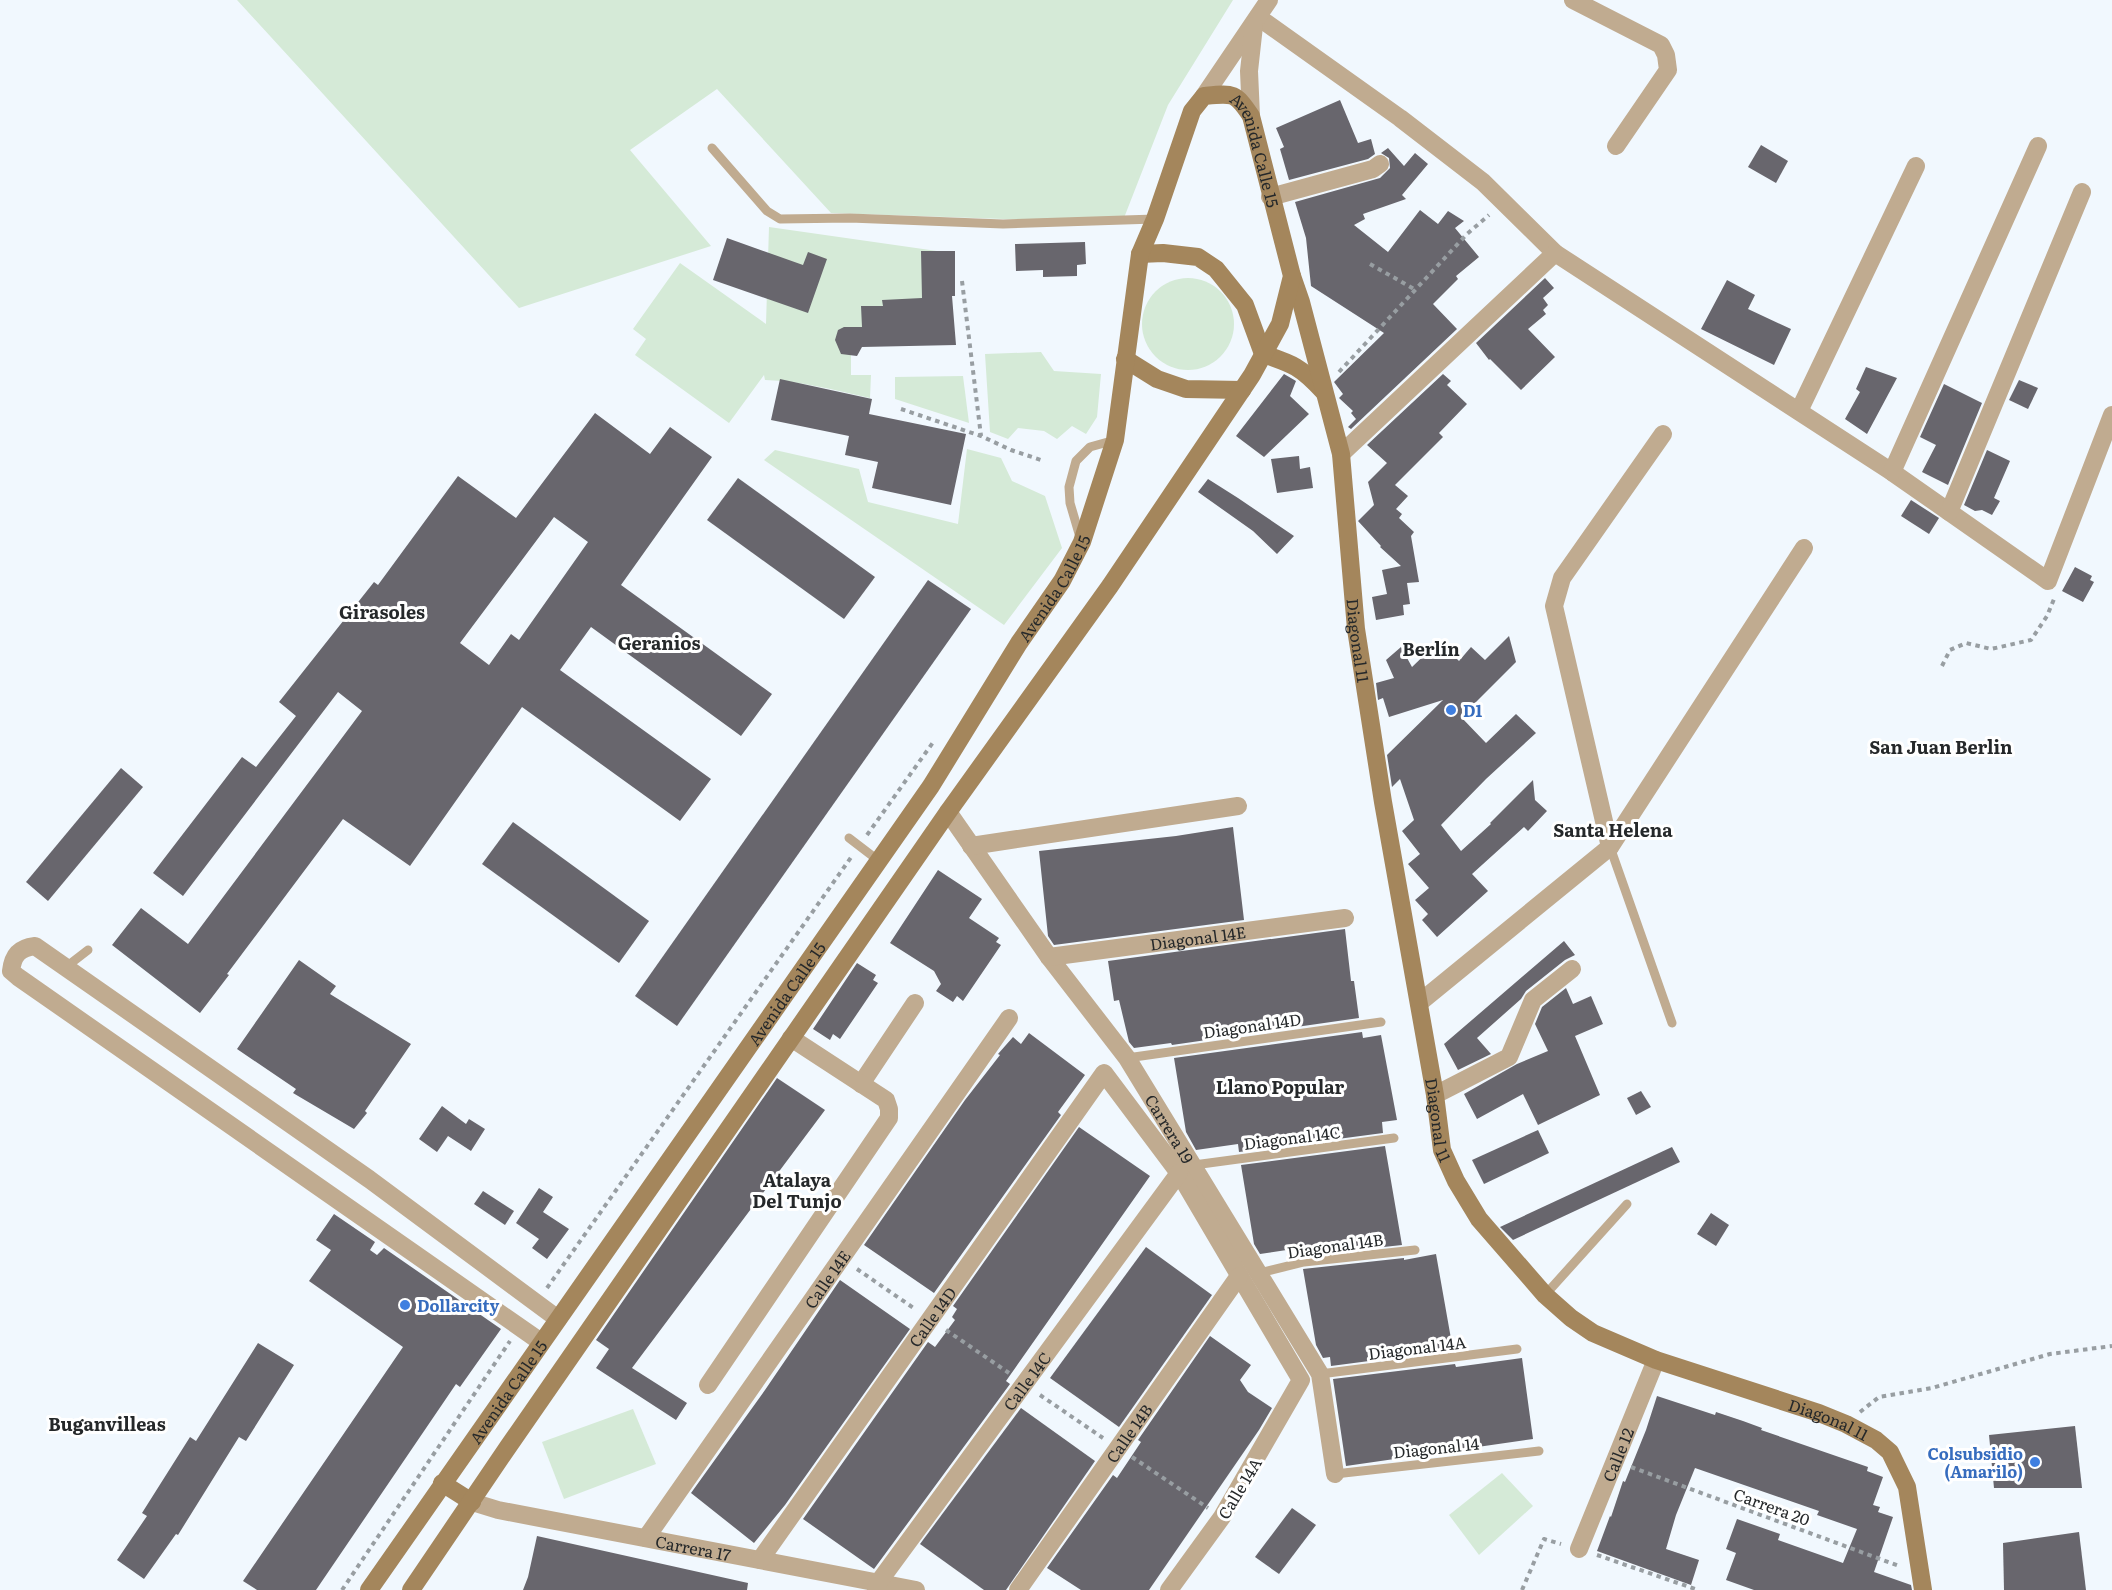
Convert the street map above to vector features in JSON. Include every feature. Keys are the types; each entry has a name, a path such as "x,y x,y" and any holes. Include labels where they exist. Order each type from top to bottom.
{"main road":[{"name":"Avenida Calle 15","path":"369,1590 931,786 1020,643 1062,581 1082,542 1115,440 1140,254 1155,219 1192,111 1204,96 1226,93 1239,99 1251,117 1292,276 1281,324 1242,390 1110,586 948,812 411,1590"},
{"path":"1140,254 1198,257 1215,269 1245,305 1263,354"},
{"name":"Diagonal 11","path":"1292,276 1341,454 1356,629 1383,802 1435,1095 1442,1150 1456,1181 1479,1219 1545,1295 1593,1334 1656,1360 1819,1413 1876,1440 1890,1452 1907,1487 1922,1582"},
{"name":"Diagonal 11","path":"1263,354 1305,371 1325,393"},
{"path":"1125,359 1157,379 1186,389 1242,390"},
{"path":"442,1483 472,1502"}],"street":[{"path":"1204,96 1269,0"},
{"path":"1574,0 1661,45 1666,55 1668,70 1616,146"},
{"path":"1251,117 1249,71 1256,20"},
{"path":"1256,20 1400,118 1483,182 1555,252 1892,472 2048,580 2105,453 2112,415"},
{"path":"1892,472 2038,146"},
{"path":"1270,197 1373,170 1380,164"},
{"path":"1799,411 1916,166"},
{"path":"1949,512 2082,192"},
{"path":"1341,454 1555,252"},
{"path":"1610,847 1554,606 1562,578 1663,434"},
{"path":"1419,1003 1610,847 1804,548"},
{"path":"970,846 1238,806"},
{"name":"Carrera 19","path":"948,812 1049,957 1127,1058 1186,1169 1259,1273 1320,1374 1335,1474"},
{"name":"Diagonal 14E","path":"1049,957 1345,918"},
{"path":"541,1342 11,971 13,959 25,947 35,946 369,1179 558,1319"},
{"path":"1435,1095 1509,1057 1533,1000 1572,969"},
{"path":"861,1084 915,1003"},
{"name":"Calle 14E","path":"646,1538 1009,1018"},
{"path":"708,1385 889,1118 886,1100 792,1038"},
{"name":"Calle 14D","path":"760,1560 1104,1073 1186,1169"},
{"path":"1186,1169 1239,1275"},
{"name":"Calle 14C","path":"877,1586 1186,1169"},
{"name":"Calle 14A","path":"1169,1590 1222,1518 1301,1380 1239,1275"},
{"name":"Calle 14B","path":"1018,1590 1239,1275"},
{"name":"Calle 12","path":"1579,1549 1656,1360"},
{"name":"Carrera 17","path":"472,1502 498,1510 760,1560 877,1586 916,1590"}],"lane":[{"path":"712,148 767,211 780,219 850,218 1004,224 1155,219"},
{"path":"1082,542 1070,503 1069,487 1076,461 1090,447 1115,440"},
{"path":"849,838 879,861"},
{"path":"1610,847 1672,1023"},
{"path":"66,967 88,950"},
{"name":"Diagonal 14D","path":"1127,1058 1381,1022"},
{"name":"Diagonal 14C","path":"1186,1169 1394,1138"},
{"path":"1545,1295 1627,1204"},
{"name":"Diagonal 14B","path":"1259,1273 1304,1262 1415,1250"},
{"name":"Diagonal 14A","path":"1320,1374 1517,1349"},
{"name":"Diagonal 14","path":"1335,1474 1539,1451"}],"path":[{"path":"1325,393 1342,366 1467,234 1503,202"},
{"path":"1370,264 1414,289"},
{"path":"962,281 981,436"},
{"path":"901,409 981,436 1011,450 1041,460"},
{"path":"1942,666 1950,650 1966,643 1990,649 2031,640 2047,616 2056,591 2048,580"},
{"path":"536,1303 939,733"},
{"path":"342,1590 519,1327"},
{"path":"1846,1424 1879,1397 1932,1388 2050,1354 2112,1346"},
{"name":"Carrera 20","path":"1616,1461 1922,1582"},
{"path":"1522,1590 1544,1539"},
{"path":"1579,1549 1698,1590"}],"green space":[{"path":"237,0 1233,0 1168,105 1122,223 831,213 717,89 630,150 711,246 519,308"},
{"path":"769,227 944,252 947,308 871,328 851,330 851,375 871,375 870,398 805,384 765,380 764,375 729,423 635,355 646,339 633,329 680,263 766,324"},
{"path":"1188,278 1205,282 1220,292 1230,307 1234,324 1230,341 1220,356 1205,366 1188,370 1171,366 1156,356 1146,341 1142,324 1146,307 1156,292 1171,282"},
{"path":"1041,352 1054,371 1101,374 1097,417 1086,434 1072,426 1057,439 1044,431 1018,428 1008,439 990,432 985,354"},
{"path":"963,376 969,423 895,399 895,377"},
{"path":"967,449 1001,458 1012,481 1045,496 1062,548 1004,625 764,460 775,450 859,469 868,502 958,524"},
{"path":"633,1409 656,1464 564,1499 542,1442"},
{"path":"1502,1473 1533,1506 1479,1555 1449,1515"}],"building":[{"path":"1340,100 1358,143 1371,139 1375,154 1368,159 1289,180 1280,149 1284,147 1276,128"},
{"path":"1761,145 1788,161 1776,183 1748,167"},
{"path":"1388,148 1404,166 1415,153 1428,164 1402,195 1406,199 1363,214 1365,219 1354,225 1388,252 1420,210 1438,224 1448,211 1464,221 1455,228 1479,257 1456,276 1458,279 1433,304 1457,329 1351,429 1348,427 1356,419 1351,413 1353,411 1339,398 1343,394 1334,382 1384,333 1311,286 1306,238 1295,202 1380,178 1390,168 1389,158 1381,153"},
{"path":"727,238 803,265 808,252 827,259 808,313 713,280"},
{"path":"1085,242 1086,264 1077,265 1077,276 1043,277 1043,270 1016,271 1015,244"},
{"path":"921,251 955,251 955,296 952,296 956,345 862,347 857,356 841,354 835,340 838,330 844,327 862,327 861,306 883,306 882,300 922,298"},
{"path":"1545,278 1554,288 1543,298 1548,305 1543,310 1546,314 1528,329 1555,357 1521,390 1489,360 1476,343"},
{"path":"1727,280 1755,295 1748,309 1791,329 1774,365 1701,329"},
{"path":"1866,367 1897,378 1867,434 1845,419 1860,392 1856,389"},
{"path":"1284,374 1296,381 1290,396 1309,414 1264,457 1236,436"},
{"path":"1443,374 1451,381 1447,385 1467,404 1439,433 1443,437 1395,485 1408,496 1396,509 1402,514 1399,518 1414,532 1411,536 1419,582 1407,583 1410,604 1403,605 1404,615 1376,620 1372,597 1387,594 1382,570 1401,566 1380,547 1358,521 1374,505 1368,482 1387,463 1367,445"},
{"path":"780,379 872,399 869,414 966,434 951,505 872,488 878,462 845,455 849,436 771,420"},
{"path":"2019,380 2038,388 2028,409 2009,400"},
{"path":"1944,384 1982,403 1948,485 1922,472 1936,445 1920,437"},
{"path":"595,413 650,454 670,427 712,457 621,585 772,694 741,736 591,627 560,670 711,779 680,821 522,707 410,866 343,819 200,1013 112,945 141,908 188,944 362,711 338,692 183,896 153,873 242,757 256,767 296,716 279,702 374,582 378,585 458,476 516,518","holes":["554,517 588,542 519,640 511,634 489,665 460,643"]},
{"path":"1987,450 2010,461 1994,498 2000,501 1992,515 1982,510 1975,511 1964,505"},
{"path":"1299,456 1300,469 1310,467 1313,488 1277,493 1271,459"},
{"path":"738,478 875,577 844,619 707,520"},
{"path":"1208,479 1294,536 1277,554 1253,531 1198,492"},
{"path":"1911,500 1939,518 1929,534 1901,516"},
{"path":"2075,567 2092,576 2090,580 2094,582 2083,602 2062,591"},
{"path":"928,580 971,609 677,1026 635,996"},
{"path":"1509,636 1516,662 1461,717 1486,743 1516,714 1536,733 1441,825 1461,851 1491,824 1533,780 1535,800 1547,811 1528,831 1524,827 1472,874 1488,891 1437,937 1422,920 1428,914 1415,900 1429,888 1408,864 1420,854 1402,831 1414,820 1400,779 1392,787 1387,755 1443,700 1389,717 1383,698 1378,700 1376,683 1394,678 1386,660 1401,647 1412,667 1439,641 1459,661 1471,647 1485,660"},
{"path":"121,768 143,787 48,901 26,882"},
{"path":"513,822 649,921 619,963 482,864"},
{"path":"1233,827 1244,920 1054,945 1048,936 1039,851 1176,836"},
{"path":"938,870 982,899 969,918 999,938 996,942 1001,945 963,1001 957,996 953,1002 936,991 941,984 934,971 890,943"},
{"path":"1345,929 1351,981 1354,981 1359,1018 1172,1045 1171,1043 1134,1048 1129,1042 1119,1000 1114,1001 1108,961"},
{"path":"1564,941 1575,955 1565,960 1526,991 1521,999 1477,1038 1491,1054 1458,1070 1444,1044"},
{"path":"299,960 336,986 330,994 411,1044 365,1111 367,1113 354,1129 293,1093 296,1089 237,1049"},
{"path":"857,963 876,975 873,980 878,983 840,1039 833,1034 830,1040 813,1029"},
{"path":"1566,988 1573,1004 1591,996 1603,1024 1575,1036 1600,1095 1538,1125 1523,1094 1477,1119 1464,1094 1517,1064 1548,1051 1535,1024 1542,1007"},
{"path":"1362,1032 1363,1038 1381,1035 1397,1120 1382,1122 1383,1133 1239,1152 1238,1144 1196,1150 1186,1132 1174,1058"},
{"path":"1029,1033 1085,1075 1058,1112 1061,1115 934,1293 864,1245 965,1100 1000,1055 998,1054 1013,1037 1021,1044"},
{"path":"777,1078 825,1110 632,1368 687,1403 676,1420 596,1368 609,1349 596,1340"},
{"path":"1641,1091 1651,1107 1636,1115 1627,1098"},
{"path":"442,1106 466,1124 469,1119 485,1129 471,1151 448,1136 437,1152 419,1139"},
{"path":"1079,1127 1150,1176 1006,1381 1010,1384 874,1569 803,1519 928,1342 935,1347 955,1320 952,1317 957,1309 953,1306"},
{"path":"1538,1130 1549,1153 1484,1184 1472,1160"},
{"path":"1385,1146 1402,1245 1301,1256 1300,1248 1260,1254 1254,1244 1241,1165"},
{"path":"1672,1147 1680,1162 1513,1240 1500,1227"},
{"path":"539,1188 553,1197 543,1212 569,1229 547,1259 532,1248 539,1239 516,1223"},
{"path":"483,1191 514,1211 505,1225 474,1204"},
{"path":"1711,1213 1729,1225 1716,1246 1697,1234"},
{"path":"334,1214 375,1242 370,1250 377,1255 384,1248 501,1329 460,1387 456,1384 316,1590 257,1590 243,1581 403,1347 309,1281 331,1250 316,1240"},
{"path":"1146,1247 1212,1295 1119,1427 1050,1378"},
{"path":"1436,1254 1453,1350 1331,1366 1330,1357 1323,1358 1316,1345 1303,1269 1404,1258 1404,1260"},
{"path":"840,1280 910,1329 785,1505 754,1543 691,1493"},
{"path":"1210,1336 1251,1365 1240,1380 1248,1392 1272,1408 1149,1590 1081,1590 1047,1568 1113,1475 1117,1478 1141,1442 1138,1440"},
{"path":"258,1343 294,1365 246,1441 239,1437 178,1535 176,1534 144,1579 117,1560 147,1516 142,1513 190,1437 196,1441"},
{"path":"1522,1358 1533,1439 1346,1466 1333,1379"},
{"path":"1657,1396 1715,1415 1716,1412 1743,1421 1762,1428 1761,1430 1868,1467 1867,1471 1883,1477 1873,1505 1880,1507 1878,1512 1893,1517 1874,1572 1911,1585 1912,1590 1754,1590 1726,1580 1736,1553 1726,1549 1737,1519 1780,1534 1778,1540 1843,1563 1857,1529 1817,1515 1819,1511 1695,1468 1676,1515 1666,1549 1699,1560 1691,1585 1597,1551 1623,1481 1625,1482 1646,1430"},
{"path":"1021,1408 1095,1461 1006,1590 984,1590 920,1544"},
{"name":"Colsubsidio (Amarilo)","path":"2075,1426 2082,1488 1994,1488 1989,1435"},
{"path":"1292,1508 1316,1525 1279,1574 1255,1557"},
{"path":"2079,1532 2086,1590 2004,1590 2003,1543"},
{"path":"537,1536 748,1583 747,1590 523,1590"}],"place":[{"name":"D1","path":"1451,710"},
{"name":"Dollarcity","path":"405,1305"},
{"name":"Colsubsidio (Amarilo)","path":"2035,1462"}],"district":[{"name":"Girasoles","path":"382,611"},
{"name":"Geranios","path":"659,642"},
{"name":"Berlín","path":"1431,648"},
{"name":"San Juan Berlin","path":"1941,746"},
{"name":"Santa Helena","path":"1613,829"},
{"name":"Llano Popular","path":"1280,1086"},
{"name":"Atalaya Del Tunjo","path":"797,1189"},
{"name":"Buganvilleas","path":"107,1423"}]}
